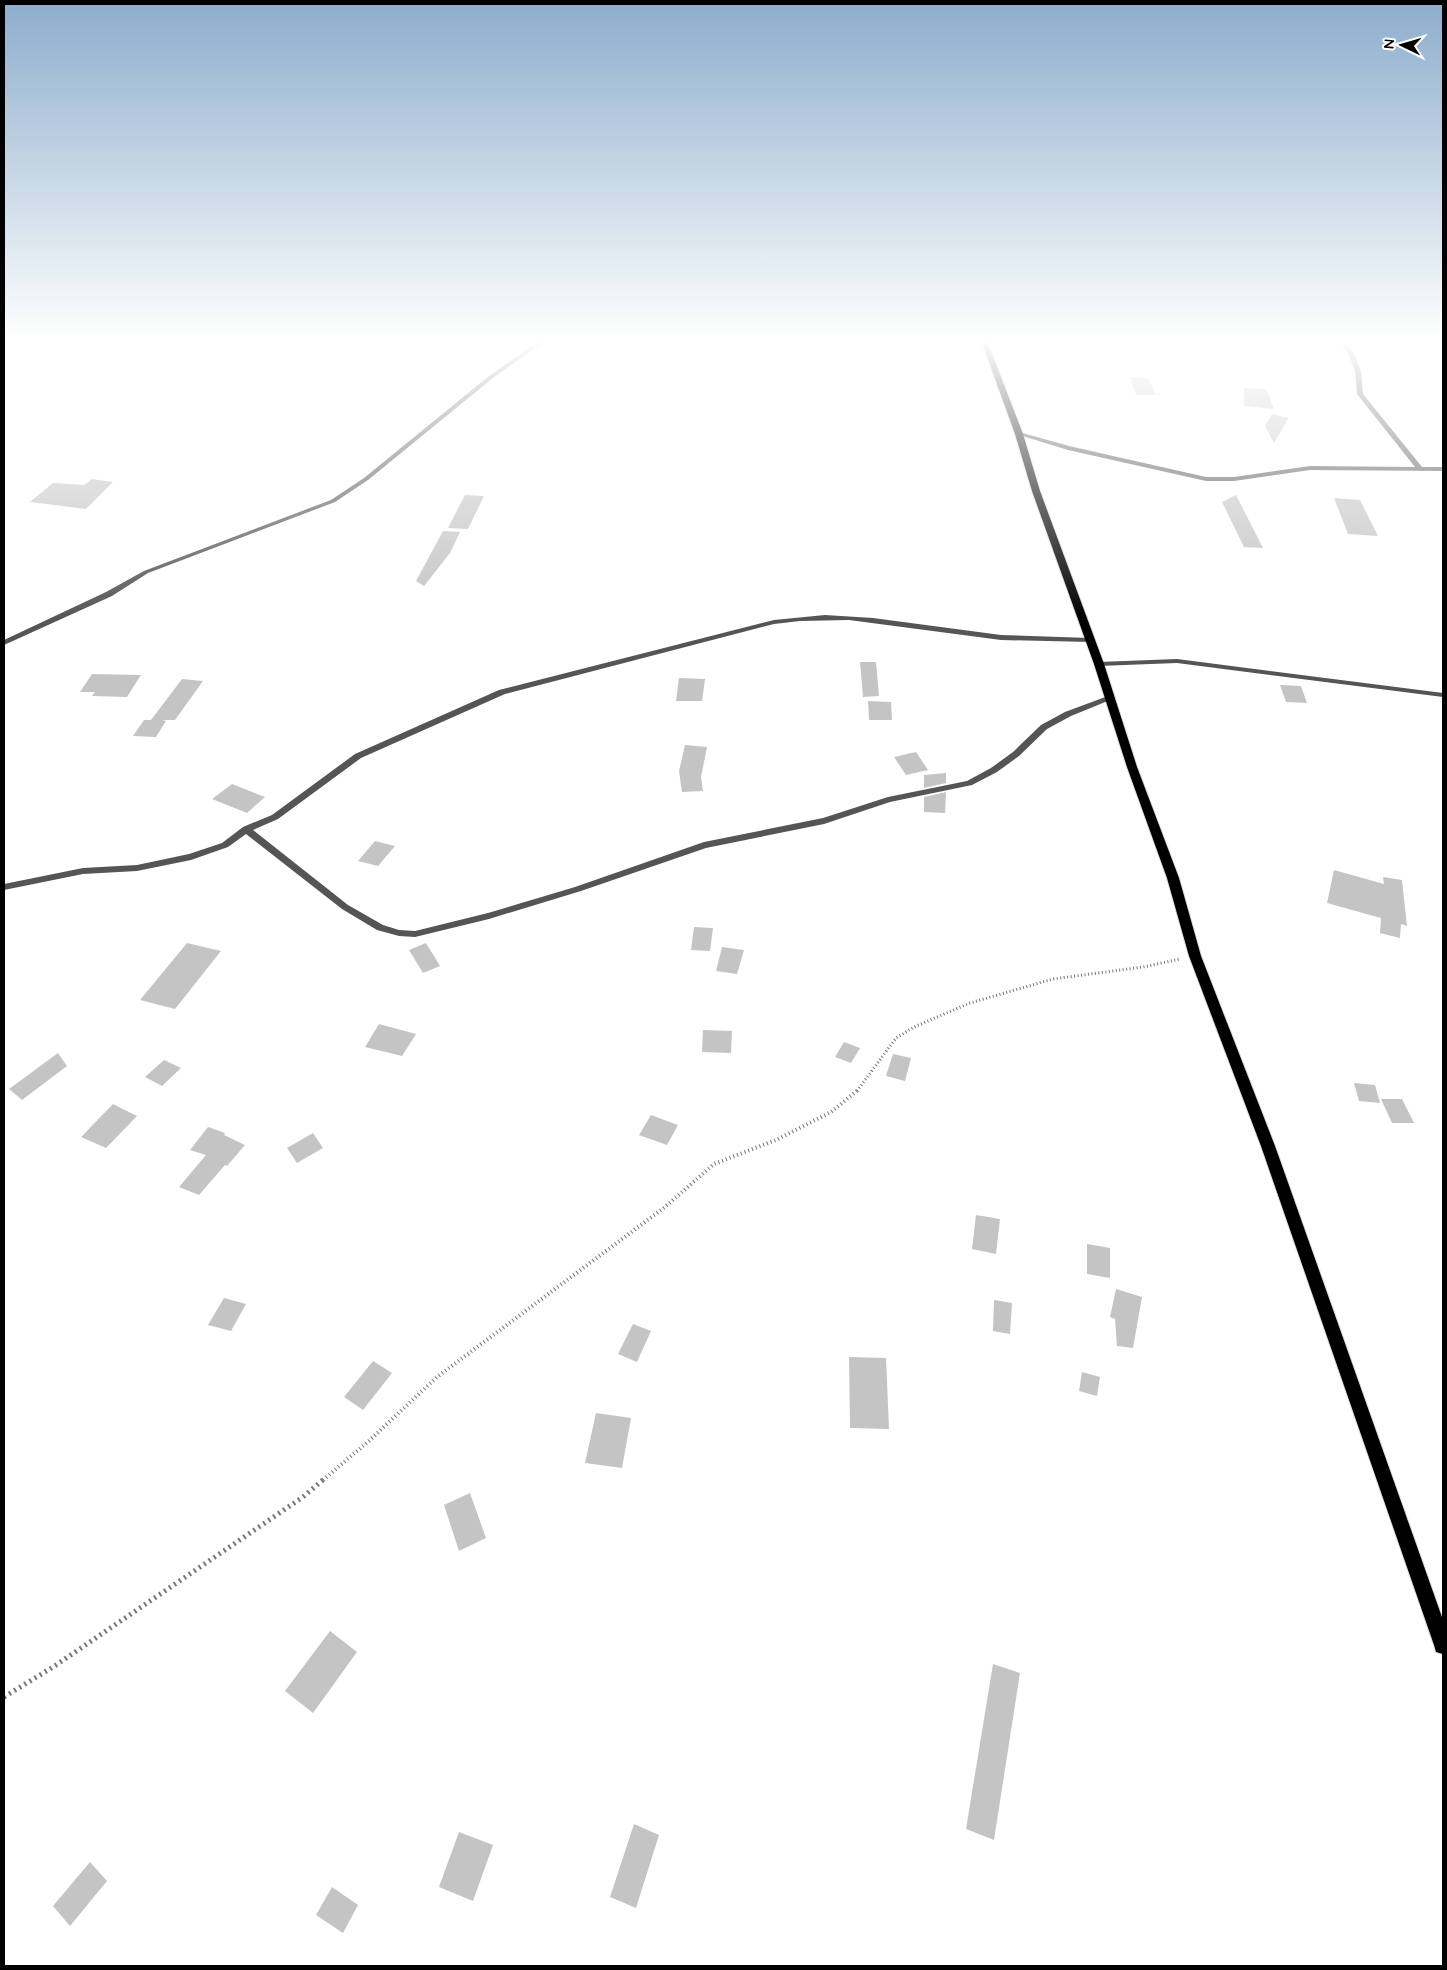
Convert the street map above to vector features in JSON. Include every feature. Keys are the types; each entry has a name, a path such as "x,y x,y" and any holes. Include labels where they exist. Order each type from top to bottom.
{"main road":[{"path":"1019,435 1036,491 1099,664 1132,767 1173,878 1195,956 1268,1146 1443,1645"}],"street":[{"path":"4,643 109,594 146,572 333,501 366,480 419,435"},
{"path":"1022,435 1092,454 1206,480 1234,479 1310,468 1443,470"},
{"path":"1392,435 1420,470"},
{"path":"4,887 83,871 164,864 191,858 225,845 246,829 276,817 358,756 502,692 774,622 800,617 856,617 974,635 1090,640"},
{"path":"1099,664 1177,661 1443,695"},
{"path":"246,829 345,907 380,928 414,934 489,916 578,889 704,845 824,821 888,800 969,782 994,770 1016,754 1044,727 1068,714 1111,698"}],"path":[{"path":"4,1697 53,1667 302,1497 370,1440 437,1377 580,1272 665,1206 714,1164 776,1140 831,1112 861,1088 896,1038 970,1003 1053,979 1143,967 1195,956"}],"building":[{"path":"1270,435 1279,435 1274,443"},
{"path":"92,479 113,482 86,509 30,502 53,483 84,485"},
{"path":"465,495 484,496 468,529 448,528"},
{"path":"1236,495 1263,548 1244,547 1222,502"},
{"path":"1334,498 1360,500 1378,536 1348,534"},
{"path":"443,531 460,532 450,553 424,586 416,581"},
{"path":"860,662 876,662 879,696 863,697"},
{"path":"92,674 141,675 127,697 92,696 95,692 80,692"},
{"path":"679,678 705,679 702,701 676,701"},
{"path":"182,679 203,681 175,720 162,720 166,721 156,737 133,736 144,720 151,720"},
{"path":"1280,685 1301,686 1307,703 1286,702"},
{"path":"868,701 891,702 892,720 869,720"},
{"path":"685,745 707,747 701,777 703,791 682,792 679,771"},
{"path":"916,752 928,770 906,775 894,757"},
{"path":"946,773 946,783 924,788 924,775"},
{"path":"232,784 265,797 247,813 212,799"},
{"path":"946,792 945,813 924,812 924,797"},
{"path":"375,841 395,846 378,866 358,861"},
{"path":"1334,870 1384,884 1383,877 1402,880 1407,926 1401,924 1400,938 1380,933 1381,918 1327,903"},
{"path":"694,927 713,928 710,951 691,950"},
{"path":"187,943 221,951 175,1009 140,1000"},
{"path":"426,943 440,966 423,973 409,950"},
{"path":"722,947 744,950 737,974 716,971"},
{"path":"379,1024 416,1034 402,1056 365,1047"},
{"path":"703,1030 732,1031 731,1053 702,1052"},
{"path":"844,1042 860,1048 851,1063 835,1057"},
{"path":"58,1053 67,1066 22,1100 9,1089"},
{"path":"893,1054 911,1058 905,1081 886,1076"},
{"path":"164,1060 181,1068 162,1086 145,1077"},
{"path":"1354,1083 1375,1085 1380,1103 1359,1101"},
{"path":"1381,1099 1402,1099 1414,1123 1392,1123"},
{"path":"113,1104 137,1116 106,1148 81,1137"},
{"path":"651,1115 678,1125 667,1145 639,1135"},
{"path":"208,1127 225,1133 224,1135 245,1145 199,1195 179,1187 206,1155 190,1150"},
{"path":"313,1133 323,1148 297,1163 287,1148"},
{"path":"976,1215 1000,1219 996,1254 972,1249"},
{"path":"1087,1244 1110,1248 1110,1278 1087,1274"},
{"path":"1116,1289 1142,1297 1133,1348 1117,1346 1115,1319 1110,1317"},
{"path":"224,1298 246,1304 231,1331 208,1325"},
{"path":"994,1300 1012,1303 1010,1334 993,1331"},
{"path":"633,1324 651,1331 637,1362 618,1354"},
{"path":"849,1357 886,1358 889,1429 850,1428"},
{"path":"373,1361 392,1373 363,1410 344,1397"},
{"path":"1082,1372 1100,1377 1097,1396 1079,1391"},
{"path":"596,1413 631,1418 622,1468 585,1463"},
{"path":"470,1493 486,1538 459,1551 444,1505"},
{"path":"330,1631 357,1652 313,1713 285,1691"},
{"path":"993,1664 1020,1673 994,1840 966,1829"},
{"path":"634,1824 659,1835 636,1908 610,1897"},
{"path":"459,1832 493,1845 473,1901 439,1887"},
{"path":"90,1862 107,1881 70,1926 53,1906"},
{"path":"332,1887 358,1905 343,1933 316,1915"}]}
